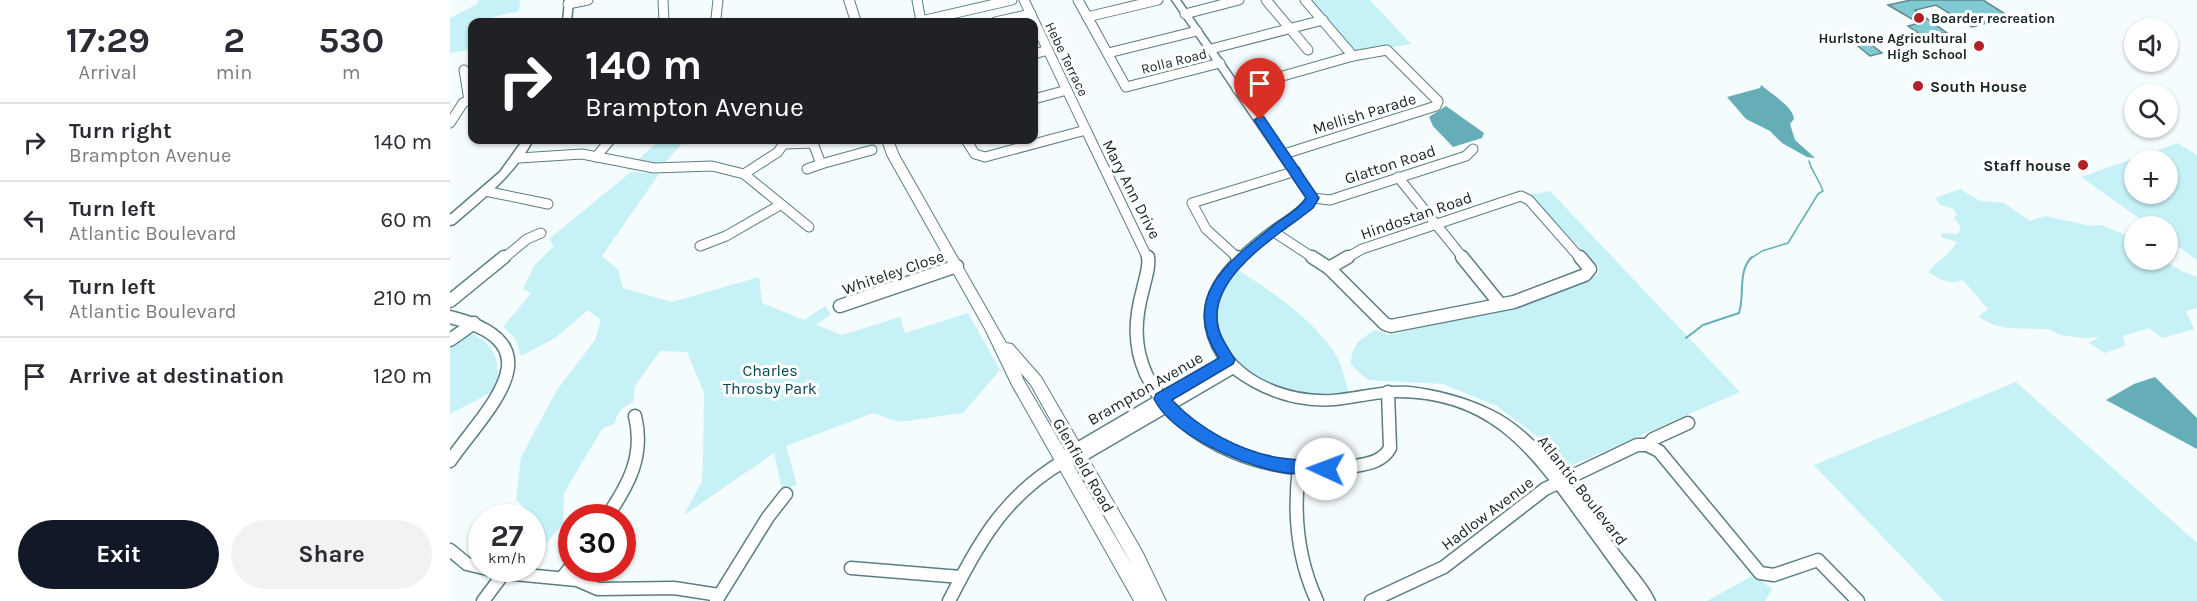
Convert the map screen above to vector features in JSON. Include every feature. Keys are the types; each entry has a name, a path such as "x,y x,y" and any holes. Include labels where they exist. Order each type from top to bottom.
{"main road":[{"path":"849,0 855,18"},
{"name":"Glenfield Road","path":"889,144 998,338 1036,381 1143,601"},
{"name":"Glenfield Road","path":"1073,455 1136,556 1157,601"}],"street":[{"path":"567,18 569,2 588,0"},
{"path":"663,0 664,18"},
{"path":"716,18 718,0"},
{"path":"917,0 920,18"},
{"path":"934,18 1012,0"},
{"name":"Hebe Terrace","path":"1024,0 1033,18"},
{"name":"Rolla Road","path":"1078,0 1126,87 1220,63"},
{"path":"1087,17 1158,0"},
{"path":"1176,0 1313,198"},
{"path":"1185,14 1239,0"},
{"path":"1266,0 1308,50"},
{"path":"1305,0 1353,56"},
{"path":"1013,18 1031,14"},
{"path":"1211,49 1323,21"},
{"name":"Hebe Terrace","path":"1038,29 1086,130"},
{"path":"1108,53 1197,31"},
{"name":"Mellish Parade","path":"1237,89 1381,49 1392,52 1438,104 1284,154"},
{"path":"1038,53 1048,50"},
{"path":"464,70 468,87"},
{"path":"1038,98 1067,90"},
{"path":"450,123 463,103 468,100"},
{"name":"Mary Ann Drive","path":"1038,143 1086,130 1147,251 1149,262 1137,307 1136,341 1147,375 1164,402 1191,427 1227,448 1267,462 1299,468 1356,466 1386,456 1390,444 1388,392"},
{"path":"450,220 485,191 519,158 526,144"},
{"path":"596,157 607,144"},
{"path":"744,174 772,157 783,144"},
{"path":"815,144 818,162 821,164"},
{"name":"Mary Ann Drive","path":"969,144 975,154 985,157 1034,144"},
{"name":"Glatton Road","path":"1313,198 1330,200 1466,156 1473,149"},
{"path":"807,169 872,150"},
{"path":"519,158 564,154 596,157 654,168 712,166 744,174 808,227"},
{"path":"1239,259 1206,230 1192,203 1296,171"},
{"path":"1274,232 1329,268 1385,324 1391,326 1500,304 1398,177"},
{"path":"485,191 548,204"},
{"name":"Hindostan Road","path":"1329,268 1362,249 1516,196 1529,200 1590,269 1585,275 1500,304"},
{"name":"Atlantic Boulevard","path":"1313,198 1308,205 1239,259 1217,286 1212,305 1212,333 1231,364 1262,386 1299,397 1333,400 1388,392 1418,393 1443,398 1490,416 1531,448 1647,601"},
{"path":"700,246 726,236 780,205"},
{"path":"450,301 527,240 541,233"},
{"name":"Whiteley Close","path":"840,306 957,266"},
{"path":"450,317 474,323 493,333 505,345 507,368 495,403 450,461"},
{"path":"450,340 474,323"},
{"name":"Brampton Avenue","path":"1073,455 1231,364"},
{"path":"615,504 636,466 640,440 635,416"},
{"name":"Hadlow Avenue","path":"1371,601 1444,567 1545,489 1637,445 1647,445 1653,438 1688,423"},
{"path":"1647,445 1659,451 1760,573 1774,576 1810,560 1818,560 1858,601"},
{"path":"949,601 1002,509 1016,493 1040,473 1073,455"},
{"path":"1299,468 1298,543 1304,573 1317,601"},
{"path":"582,582 598,589 674,588 717,598 768,517 786,494"},
{"path":"452,556 468,563"},
{"path":"851,568 961,577"},
{"path":"483,601 497,582"}],"green space":[{"path":"479,0 520,0 519,11 489,18 468,18 468,50 450,53 450,18 477,4"},
{"path":"1311,0 1370,0 1411,44 1357,53"},
{"path":"2178,143 2197,155 2197,260 2178,246 2178,216 2136,216 2081,177 2124,162 2124,204 2178,204 2178,150 2158,150"},
{"path":"656,144 681,144 663,165 637,161"},
{"name":"Charles Throsby Park","path":"631,172 659,174 602,256 618,270 623,288 672,302 759,277 762,303 804,320 825,306 831,314 816,325 842,335 900,317 905,333 968,313 1000,370 963,413 899,422 873,413 786,446 797,485 782,490 774,453 684,515 702,481 704,393 687,352 660,351 635,386 633,402 619,413 615,423 602,429 564,493 564,504 558,504 558,530 546,543 546,504 520,504 516,500 521,457 557,390 595,340 601,320 588,310 555,338 521,356 515,338 503,327 531,293 523,289 534,266 554,246 549,239"},
{"path":"1960,189 1980,201 2004,203 2030,221 2045,216 2092,226 2102,225 2124,235 2124,270 2178,269 2197,277 2197,308 2186,311 2194,329 2162,338 2149,328 2123,336 2125,346 2105,353 2089,343 2099,337 2083,338 2061,335 2047,329 2007,328 1994,325 1978,317 1988,309 1963,280 1945,281 1928,272 1957,242 1941,237 1942,233 1958,234 1961,227 1954,218 1957,215 1954,209 1940,205 1935,198"},
{"path":"1550,191 1740,392 1568,467 1563,465 1543,441 1497,406 1443,384 1368,380 1351,365 1354,348 1375,330 1389,335 1507,309 1598,275 1599,268 1530,195"},
{"path":"1235,268 1302,316 1325,340 1335,353 1349,393 1300,395 1273,387 1245,370 1228,353 1215,325 1217,296"},
{"path":"471,333 491,348 497,362 496,387 490,393 450,414 450,346"},
{"path":"2016,382 2197,543 2197,601 1944,601 1814,465"},
{"path":"1754,575 1772,589 1765,601 1707,601"}],"shaded area":[{"path":"1761,85 1790,109 1794,119 1790,124 1795,140 1815,158 1807,157 1782,143 1770,131 1746,119 1727,97 1760,88"},
{"path":"1446,106 1484,133 1482,138 1453,147 1433,126 1429,117"},
{"path":"2155,377 2197,418 2197,449 2106,400 2134,384"}],"building":[{"path":"1911,0 1983,0 2010,17 1972,27 1936,5 1915,10 1947,33 1921,35 1908,26 1919,23 1888,5"},
{"path":"1865,40 1882,53 1870,56 1853,42"}],"waterway":[{"path":"1751,258 1762,251 1788,243 1818,194 1823,191 1809,161"},
{"path":"1686,338 1703,325 1739,313 1744,269 1751,258"}],"place":[{"name":"Boarder recreation","path":"1919,18"},
{"name":"Hurlstone Agricultural High School","path":"1979,46"},
{"name":"South House","path":"1918,86"},
{"name":"Staff house","path":"2083,165"}],"route":[{"path":"1260,120 1310,191 1312,201 1236,262 1217,286 1213,296 1210,324 1215,342 1228,360 1161,399 1182,421 1227,448 1280,465 1326,469"}]}
